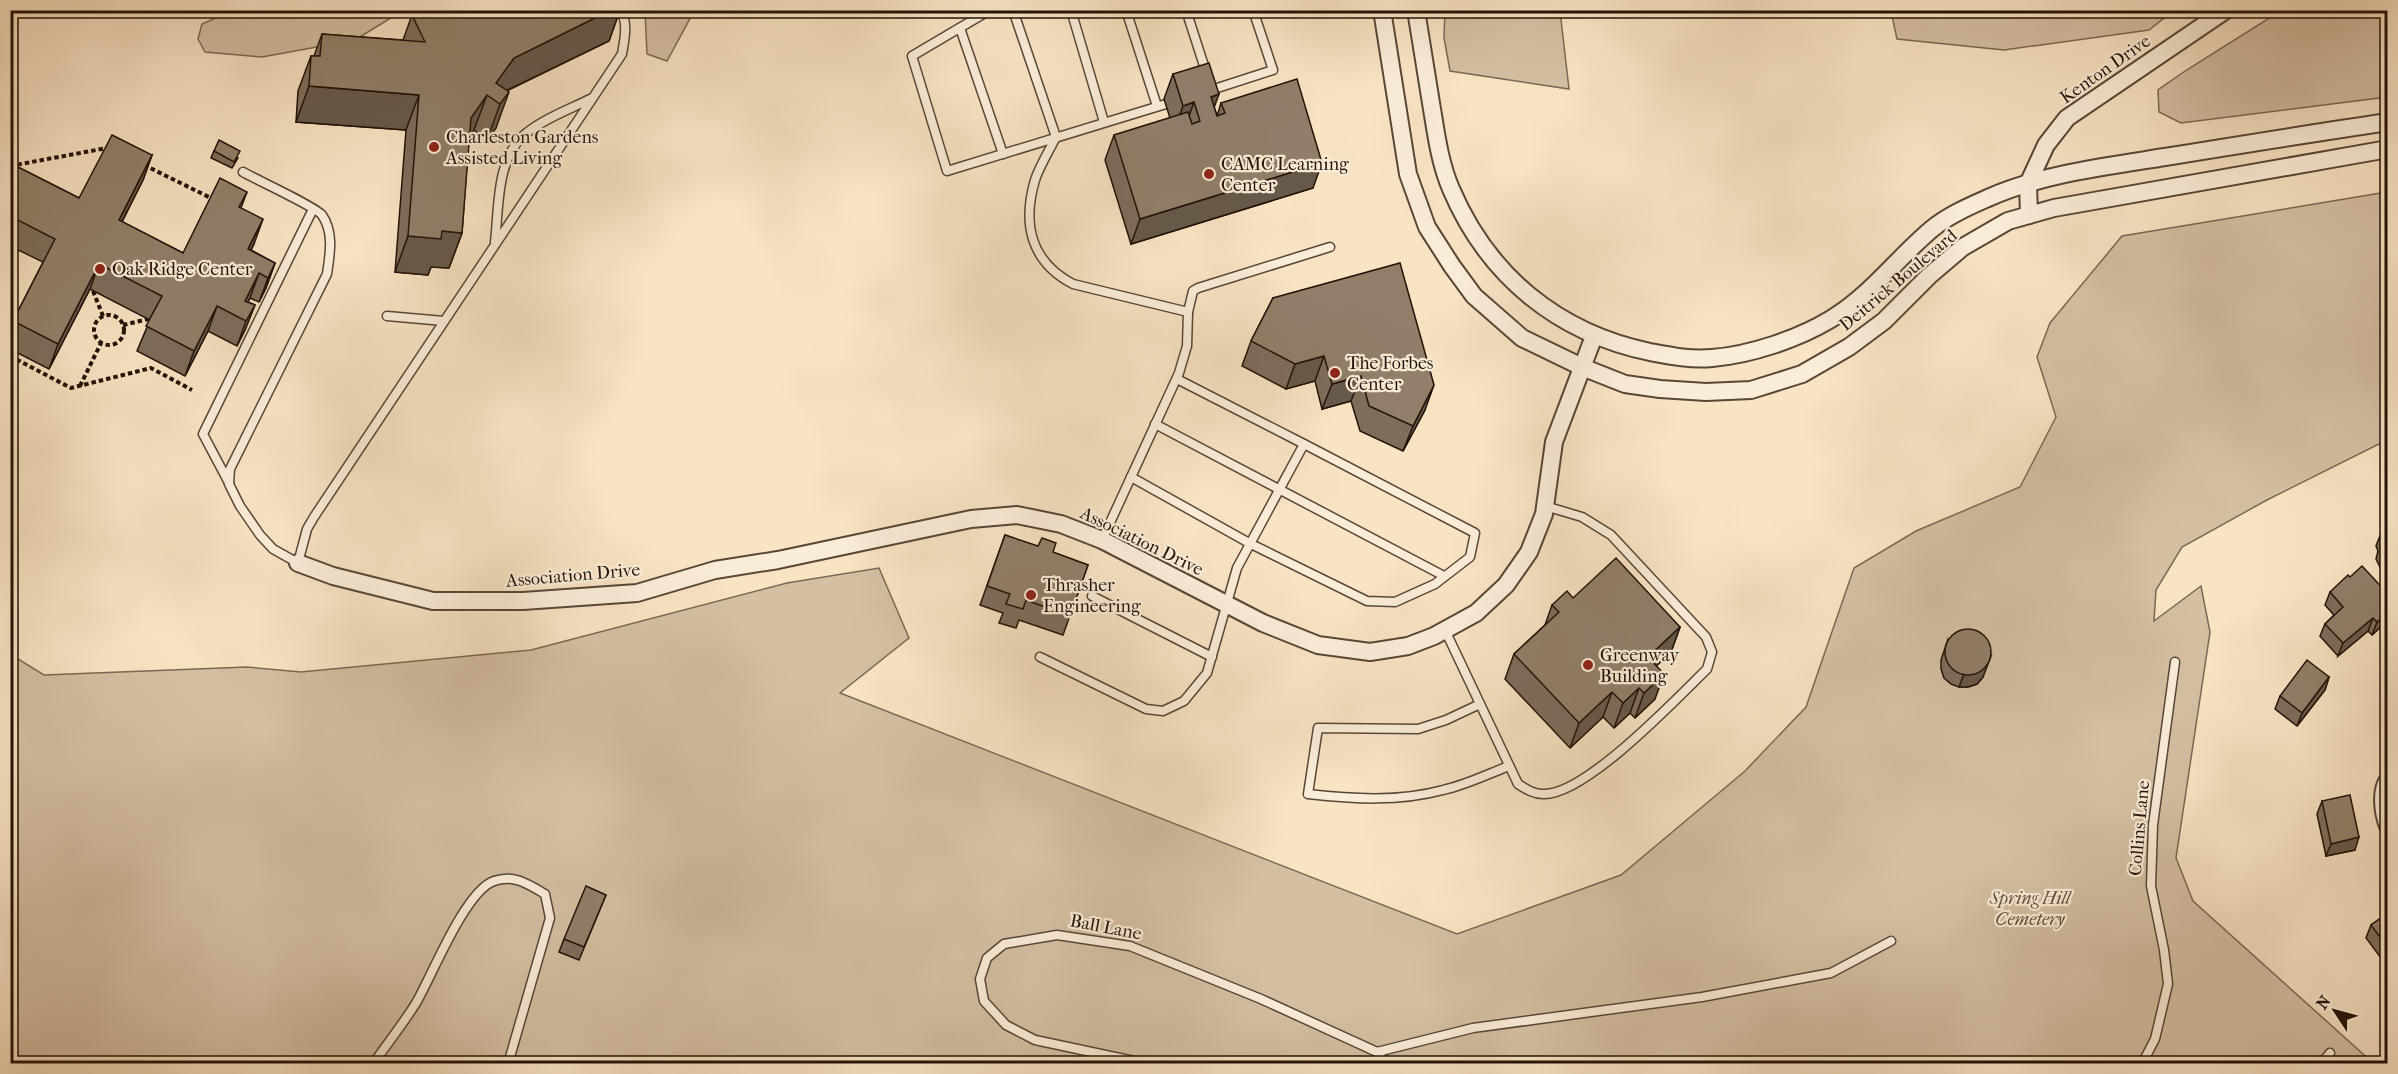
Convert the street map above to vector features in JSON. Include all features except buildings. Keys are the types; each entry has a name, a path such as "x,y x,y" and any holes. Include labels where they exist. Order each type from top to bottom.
{"street":[{"name":"Deitrick Boulevard","path":"1382,10 1408,174 1427,227 1474,296 1522,338 1582,367 1625,384 1660,389 1706,392 1751,390 1802,374 1849,347 1884,321 1929,276 1963,247 2008,221 2054,208 2388,149"},
{"name":"Deitrick Boulevard","path":"1416,10 1438,147 1450,188 1478,242 1513,283 1554,315 1594,336 1628,347 1678,357 1711,359 1746,353 1784,341 1830,320 1864,294 1935,227 1989,197 2028,184 2126,164 2388,122"},
{"name":"Kenton Drive","path":"2029,215 2028,184 2046,145 2067,118 2226,10"},
{"name":"Association Drive","path":"298,563 333,576 433,601 523,601 636,593 715,570 778,560 971,519 1017,515 1061,524 1102,540 1263,623 1318,645 1370,652 1408,646 1476,613 1506,585 1529,552 1544,514 1554,442 1594,336"},
{"path":"2388,780 2384,784 2383,811 2388,826"}],"lane":[{"path":"313,209 203,434 240,506 260,535 273,549 298,563 307,529 314,518 622,54 626,34 623,14 620,10"},
{"path":"990,10 912,56 947,171 1161,105 1126,10"},
{"path":"1013,10 1056,137 1036,178 1030,201 1029,221 1037,251 1056,275 1073,284 1188,312"},
{"path":"1071,10 1104,123"},
{"path":"1186,10 1212,89"},
{"path":"1201,93 1273,70 1253,10"},
{"path":"960,28 1003,154"},
{"path":"495,245 503,172 523,136 544,121 592,98"},
{"path":"229,484 230,469 327,274 331,250 329,230 321,213 243,172"},
{"path":"1102,540 1177,379 1187,346 1188,312 1192,291 1330,247"},
{"path":"387,316 444,321"},
{"path":"1131,477 1251,544 1367,601 1395,602 1435,584 1470,556 1475,533 1177,379"},
{"path":"1155,424 1444,576"},
{"path":"1040,657 1146,709 1163,711 1184,701 1207,673 1238,568 1304,444"},
{"path":"1445,630 1518,784 1532,793 1545,795 1560,791 1585,777 1630,745 1707,669 1712,652 1706,637 1611,535 1582,517 1545,506"},
{"path":"1092,596 1212,657"},
{"name":"Collins Lane","path":"2142,1064 2155,1039 2168,984 2164,950 2151,886 2153,825 2175,662"},
{"path":"1480,704 1446,720 1418,729 1317,728 1308,794 1360,800 1402,797 1443,790 1509,766"},
{"path":"373,1064 415,1004 456,924 474,898 493,881 519,879 545,894 550,918 508,1064"},
{"name":"Ball Lane","path":"1148,1064 1035,1040 1006,1025 984,1001 980,979 987,958 1004,944 1056,934 1130,946 1261,999 1377,1052 1387,1064"},
{"path":"1377,1052 1473,1028 1702,997 1832,973 1891,941"},
{"path":"2322,1064 2330,1053"}],"path":[{"path":"10,166 109,148"},
{"path":"139,163 217,201"},
{"path":"93,291 103,316"},
{"path":"103,316 115,316 123,324 123,336 120,341 109,346 101,343 94,336 94,324 103,316"},
{"path":"123,324 148,319"},
{"path":"79,386 101,343"},
{"path":"10,356 71,388 151,368 192,390"},
{"path":"25,364 28,358"}],"green space":[{"path":"645,10 705,11 693,13 667,61 647,54"},
{"path":"1891,10 2173,11 2149,30 2004,50 1897,39"},
{"path":"2282,10 2387,11 2387,97 2181,123 2159,112 2158,90"},
{"path":"231,11 408,11 394,16 355,40 262,57 205,52 198,39 202,24"},
{"path":"1445,11 1560,11 1569,89 1450,71 1444,38"},
{"name":"Spring Hill Cemetery","path":"2387,192 2387,440 2267,500 2182,547 2156,590 2154,621 2201,586 2210,632 2176,858 2193,901 2373,1063 11,1063 10,654 44,675 247,667 301,672 531,650 787,583 879,568 909,638 840,693 1457,934 1621,875 1745,771 1806,707 1854,568 1916,531 2020,487 2056,417 2037,357 2050,323 2122,236"}],"place":[{"name":"Charleston Gardens Assisted Living","path":"434,147"},
{"name":"CAMC Learning Center","path":"1209,174"},
{"name":"Oak Ridge Center","path":"100,269"},
{"name":"The Forbes Center","path":"1335,373"},
{"name":"Thrasher Engineering","path":"1031,595"},
{"name":"Greenway Building","path":"1588,665"}]}
